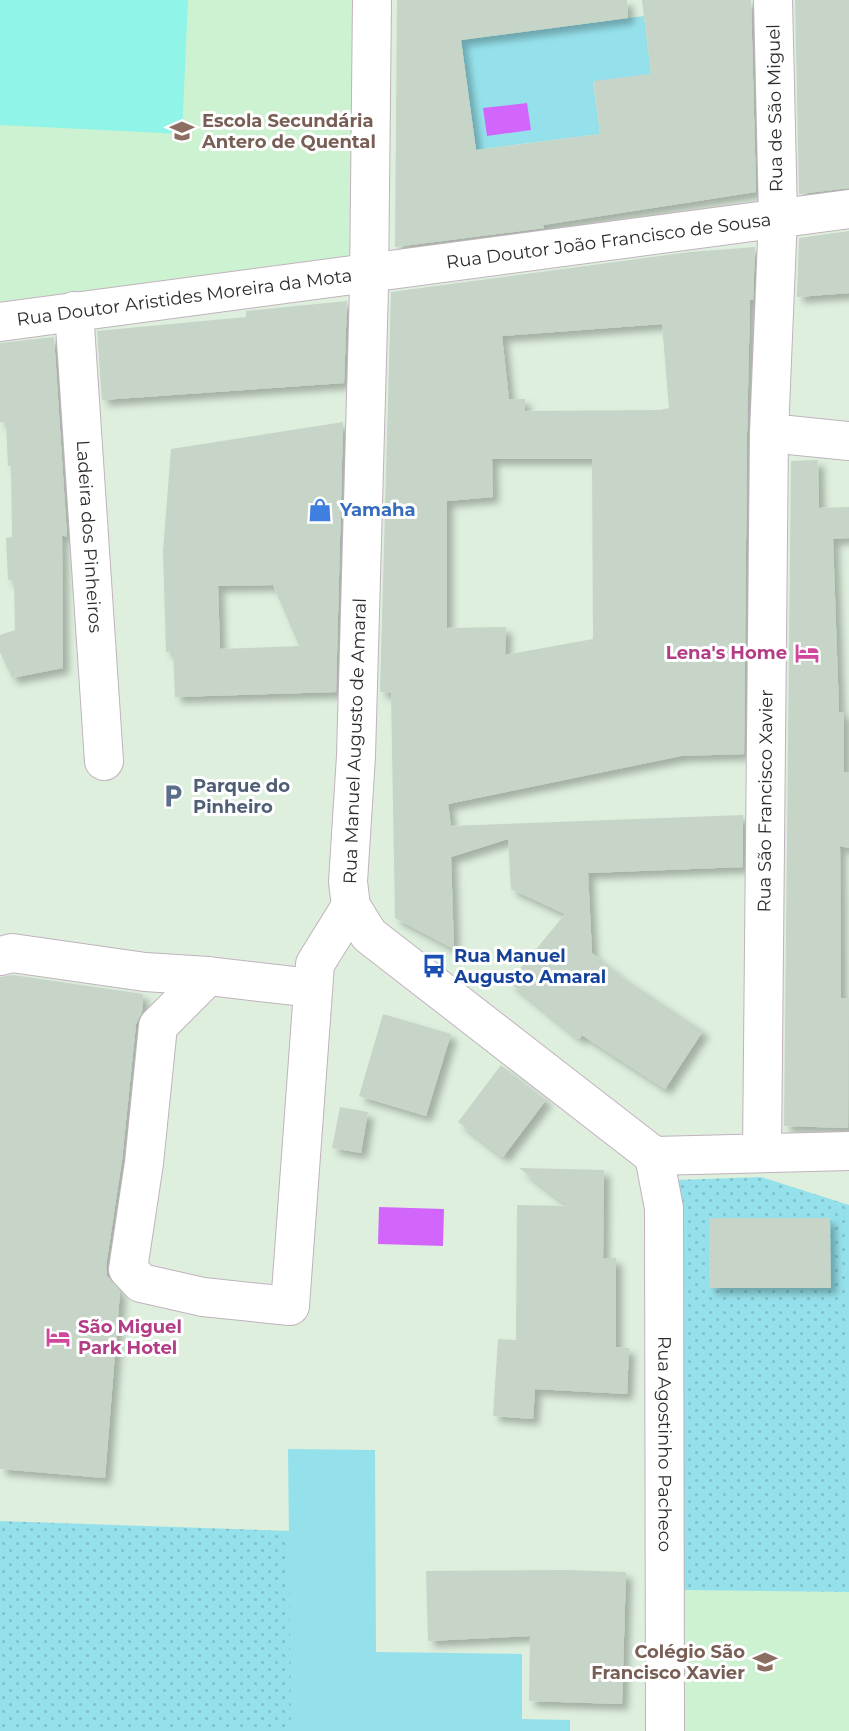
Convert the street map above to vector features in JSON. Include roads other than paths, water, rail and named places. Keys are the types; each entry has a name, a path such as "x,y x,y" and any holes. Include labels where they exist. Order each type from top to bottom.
{"street":[{"name":"Rua Manuel Augusto de Amaral","path":"372,0 369,270 356,756 348,882 351,906 369,934 654,1156"},
{"name":"Rua de São Miguel","path":"773,0 778,216"},
{"name":"Rua Doutor João Francisco de Sousa","path":"369,270 849,209"},
{"name":"Rua São Francisco Xavier","path":"762,1153 769,433 778,216"},
{"name":"Rua Doutor Aristides Moreira da Mota","path":"0,322 369,270"},
{"name":"Ladeira dos Pinheiros","path":"74,311 104,761"},
{"path":"769,433 849,441"},
{"path":"208,976 158,1026 144,1163 128,1269 141,1283 203,1297 290,1307 315,964 351,906"},
{"path":"0,956 12,953 145,972 312,988"},
{"path":"654,1156 849,1151"},
{"name":"Rua Agostinho Pacheco","path":"654,1156 664,1208 665,1731"}],"place":[{"name":"Escola Secundária Antero de Quental","path":"182,131"},
{"name":"Yamaha","path":"320,510"},
{"name":"Lena's Home","path":"807,653"},
{"name":"Parque do Pinheiro","path":"173,796"},
{"name":"Rua Manuel Augusto Amaral","path":"434,966"},
{"name":"São Miguel Park Hotel","path":"58,1337"},
{"name":"Colégio São Francisco Xavier","path":"765,1662"}]}
